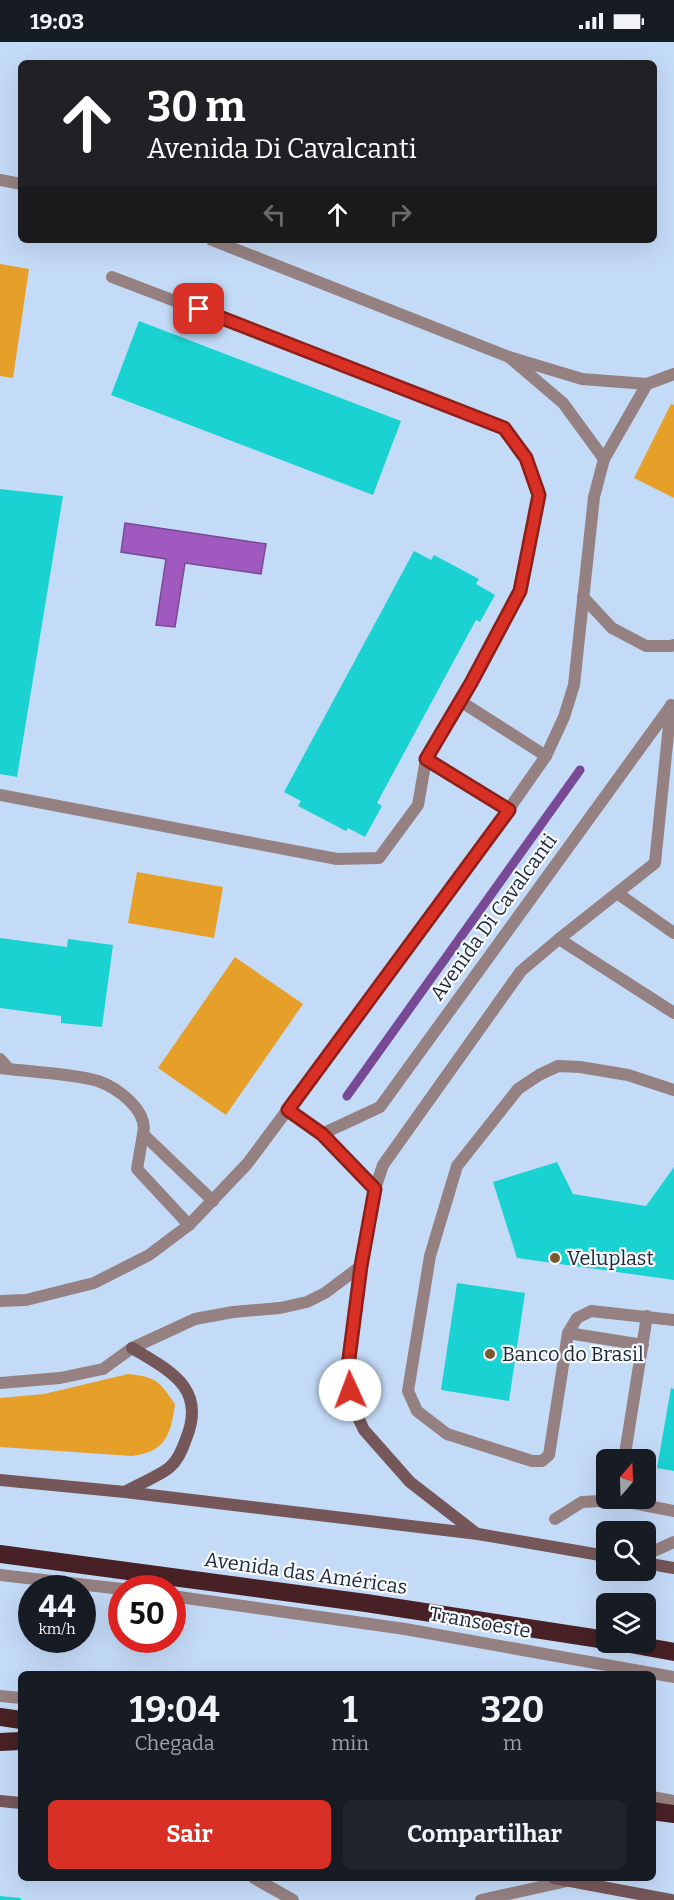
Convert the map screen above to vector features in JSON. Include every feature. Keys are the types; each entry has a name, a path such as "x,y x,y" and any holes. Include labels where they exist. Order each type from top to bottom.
{"highway":[{"name":"Avenida das Américas","path":"0,1554 366,1603 596,1638"},
{"path":"656,1649 674,1652"},
{"path":"0,1717 18,1720"},
{"path":"0,1742 18,1741"},
{"path":"656,1812 674,1814"}],"main road":[{"path":"361,1266 347,1374 352,1407 364,1430 410,1482 478,1534"},
{"path":"125,1491 171,1467 190,1431 193,1410 187,1388 172,1373 132,1348"},
{"path":"0,1480 125,1491 478,1534 596,1554"},
{"path":"656,1565 674,1568"},
{"path":"0,1801 18,1803"},
{"path":"574,1881 671,1900"}],"street":[{"path":"0,180 18,183"},
{"path":"220,243 509,357 582,379 647,384 674,374"},
{"path":"0,795 337,859 379,858 418,805 426,759 520,591 539,495 526,458 504,428 112,277"},
{"path":"509,357 563,403 604,459"},
{"path":"0,1301 26,1300 94,1283 149,1255 189,1225 247,1164 509,810 549,750 574,685 594,497 604,459 647,384"},
{"path":"583,597 612,628 646,646 674,645"},
{"path":"460,701 549,750"},
{"path":"0,1383 60,1378 103,1368 132,1348 195,1319 233,1312 280,1308 307,1302 325,1293 361,1266 375,1189 383,1165 521,971 656,863 673,701"},
{"name":"Avenida Di Cavalcanti","path":"322,1134 381,1107 673,701"},
{"path":"426,759 509,810"},
{"path":"617,893 674,933"},
{"path":"559,939 674,1013"},
{"path":"0,1059 5,1069 98,1081 114,1089 138,1109 145,1126 137,1168 189,1225"},
{"path":"674,1090 628,1075 580,1067 558,1066 539,1074 518,1089 457,1166 430,1256 408,1391 417,1411 447,1434 532,1461 542,1461 549,1455 568,1333 577,1318 591,1311 674,1320"},
{"path":"288,1110 322,1134 375,1189"},
{"path":"143,1134 213,1201"},
{"path":"626,1449 647,1316"},
{"path":"568,1333 643,1345"},
{"path":"555,1519 582,1502 596,1501"},
{"path":"656,1507 674,1511"},
{"path":"656,1551 674,1542"},
{"path":"0,1575 108,1587"},
{"name":"Transoeste","path":"186,1598 405,1629 640,1671"},
{"name":"Transoeste","path":"656,1674 674,1677"},
{"path":"0,1696 18,1698"},
{"path":"656,1798 674,1800"},
{"path":"258,1881 280,1897 293,1900"},
{"path":"481,1900 565,1881"}],"shaded area":[{"path":"0,264 29,269 13,378 0,376"},
{"path":"671,404 674,405 674,498 634,478"},
{"path":"125,523 266,544 261,574 185,563 175,627 156,625 166,559 121,552"},
{"path":"137,872 223,887 214,938 128,923"},
{"path":"235,957 303,1004 226,1115 158,1068"},
{"path":"128,1374 151,1379 161,1385 175,1404 169,1433 159,1446 152,1450 132,1456 0,1447 0,1398 44,1394"}],"building":[{"path":"139,321 401,421 373,495 111,395"},
{"path":"0,489 63,496 17,777 0,774"},
{"path":"414,551 431,560 434,555 479,579 476,584 495,595 480,622 476,620 377,803 382,806 365,837 348,828 346,831 298,806 301,801 284,792"},
{"path":"0,938 67,947 68,939 113,945 102,1027 61,1023 61,1016 0,1008"},
{"path":"557,1162 573,1194 646,1206 674,1167 674,1280 517,1258 493,1182"},
{"path":"457,1283 525,1293 509,1401 441,1390"},
{"path":"671,1388 674,1389 674,1471 657,1468"},
{"path":"0,1896 21,1898 21,1900 0,1900"}],"waterway":[{"path":"347,1096 580,770"}],"place":[{"name":"Veluplast","path":"555,1258"},
{"name":"Banco do Brasil","path":"490,1354"}],"route":[{"path":"199,309 504,428 526,458 539,495 520,591 471,683 426,759 509,810 288,1110 322,1134 375,1189 361,1266 347,1374 350,1390"}]}
